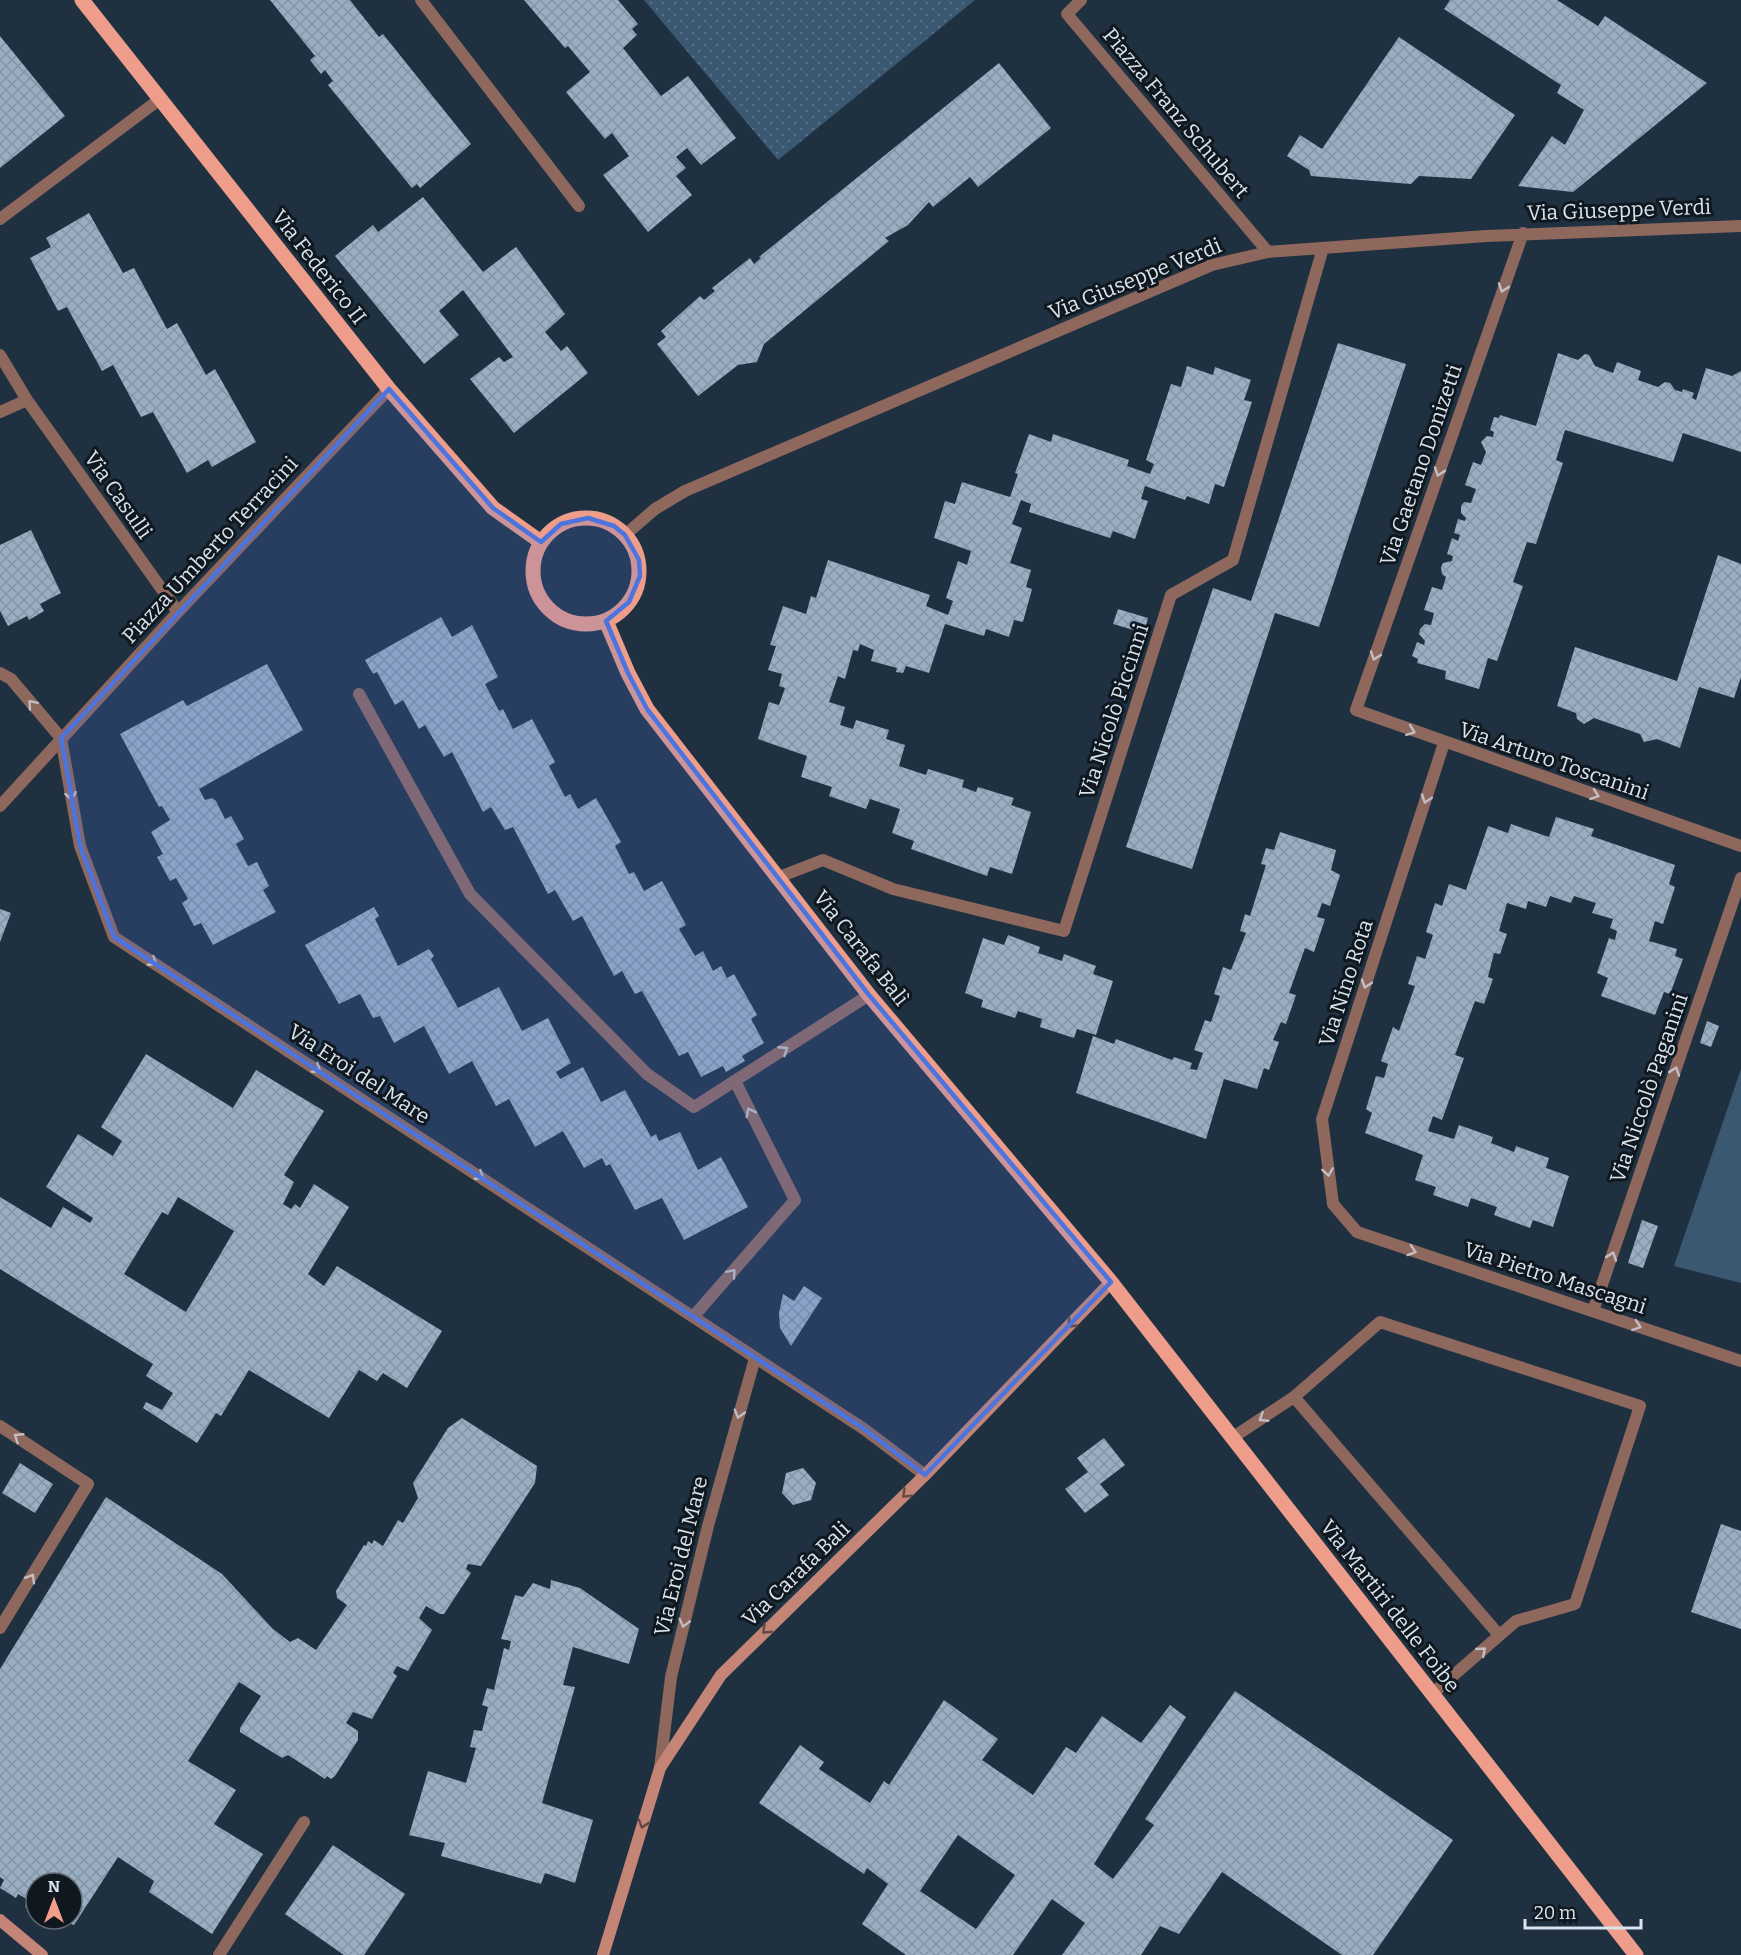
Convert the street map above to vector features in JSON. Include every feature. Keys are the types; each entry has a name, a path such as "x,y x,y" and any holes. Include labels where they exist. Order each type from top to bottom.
{"main road":[{"name":"Via Federico II","path":"82,0 389,389 493,508 541,542"},
{"path":"588,518 614,526 625,535 639,560 639,576 629,602 606,621 576,624 550,611 540,599 532,570 541,542 561,524 588,518"},
{"name":"Via Carafa Balì","path":"606,621 628,674 647,709 869,995 1112,1282"},
{"name":"Via Martiri delle Foibe","path":"1112,1282 1636,1955"},
{"name":"Via Carafa Bali","path":"603,1955 660,1768 721,1674 925,1475 1112,1282"},
{"path":"0,1920 42,1955"}],"street":[{"path":"421,0 579,206"},
{"name":"Piazza Franz Schubert","path":"1081,0 1067,14 1268,252"},
{"path":"0,219 160,99"},
{"name":"Via Giuseppe Verdi","path":"625,535 655,509 685,491 1212,265 1268,252 1523,233 1741,226"},
{"name":"Via Gaetano Donizetti","path":"1356,710 1523,233"},
{"name":"Via Nicolò Piccinni","path":"779,877 823,860 893,889 1064,931 1171,595 1233,560 1323,249"},
{"name":"Via Casulli","path":"0,355 27,400 178,612"},
{"name":"Piazza Umberto Terracini","path":"0,806 178,612 389,389"},
{"path":"0,412 27,400"},
{"path":"0,673 11,679 61,738"},
{"path":"359,694 470,894 647,1074 694,1107 869,995"},
{"name":"Via Arturo Toscanini","path":"1356,710 1444,743 1741,846"},
{"name":"Via Eroi del Mare","path":"61,738 80,846 114,937 864,1429 925,1475"},
{"name":"Via Nino Rota","path":"1357,1232 1333,1204 1322,1119 1444,743"},
{"name":"Via Niccolò Paganini","path":"1593,1311 1741,878"},
{"path":"693,1317 795,1200 735,1081"},
{"name":"Via Pietro Mascagni","path":"1357,1232 1741,1360"},
{"path":"1232,1438 1294,1397 1380,1322 1640,1406 1575,1604 1516,1621 1432,1694"},
{"name":"Via Eroi del Mare","path":"660,1768 671,1677 708,1526 755,1358"},
{"path":"1294,1397 1499,1635"},
{"path":"0,1426 88,1484 0,1628"},
{"path":"219,1955 304,1822"}],"highlighted area":[{"path":"389,389 493,508 541,542 561,524 588,518 614,526 625,535 639,560 640,576 629,602 606,621 628,673 647,709 869,995 1111,1282 925,1475 864,1429 114,937 80,846 61,738"}],"shaded area":[{"path":"644,0 975,0 778,160"},
{"path":"1741,1069 1741,1283 1674,1266"}],"building":[{"path":"270,0 350,0 379,37 383,34 471,144 420,188 417,184 412,188 328,85 333,81 325,70 321,74 310,60 315,56"},
{"path":"524,0 618,0 638,24 632,29 637,35 623,48 661,96 688,76 736,138 701,165 687,148 676,157 686,168 676,176 692,195 648,232 603,175 629,156 612,133 605,139 566,92 590,72 568,46 565,48"},
{"path":"1450,0 1557,0 1598,26 1605,16 1707,83 1573,192 1518,186 1552,136 1565,145 1584,110 1557,93 1561,85 1444,9"},
{"path":"0,36 65,116 0,168"},
{"path":"1399,37 1515,115 1471,179 1419,176 1411,184 1311,176 1309,170 1287,156 1300,135 1322,149"},
{"path":"999,63 1051,128 978,187 970,177 933,207 929,202 908,225 885,238 889,241 764,344 757,362 738,365 698,396 657,344 666,337 661,331 700,296 704,300 715,291 712,288 750,258 754,264 761,258 759,257"},
{"path":"423,197 483,272 516,247 565,314 545,332 561,351 567,346 588,373 514,433 470,379 499,357 504,362 513,357 463,290 439,311 459,335 424,364 335,256 373,225 378,232"},
{"path":"89,213 123,273 134,268 167,329 177,323 206,375 215,369 256,442 212,467 208,460 187,473 153,412 141,417 113,365 102,371 67,307 58,311 30,258 51,247 46,238"},
{"path":"1338,343 1406,364 1319,627 1275,613 1192,869 1126,847 1213,588 1251,601"},
{"path":"1558,353 1578,360 1585,354 1589,355 1595,366 1613,373 1617,362 1641,371 1638,380 1658,387 1665,382 1670,383 1675,390 1682,392 1683,389 1694,393 1692,398 1696,400 1706,368 1732,376 1741,371 1741,452 1683,433 1673,462 1565,430 1556,460 1563,463 1536,544 1527,542 1513,582 1523,586 1497,661 1488,658 1479,689 1445,679 1446,671 1417,663 1418,659 1412,656 1417,642 1424,645 1425,641 1419,634 1420,629 1425,624 1431,625 1434,613 1424,610 1432,587 1442,590 1446,577 1442,574 1441,567 1443,563 1452,561 1453,556 1447,554 1452,538 1458,541 1460,535 1454,533 1458,519 1465,521 1466,518 1461,513 1461,506 1464,502 1471,503 1476,489 1465,485 1473,462 1481,465 1486,452 1481,442 1487,436 1493,437 1494,432 1490,430 1494,417 1499,418 1500,415 1536,426"},
{"path":"1187,366 1213,375 1215,367 1251,380 1244,400 1252,402 1224,487 1215,484 1209,504 1187,496 1185,500 1145,486 1141,499 1148,501 1135,539 1113,531 1110,538 1029,512 1031,504 1021,500 1012,524 1022,528 1010,563 1031,570 1026,587 1032,589 1023,622 1014,620 1009,637 986,629 984,636 945,624 929,673 906,666 903,673 896,672 897,668 871,661 874,650 860,644 858,651 853,650 845,679 838,676 829,702 845,707 840,725 853,729 856,720 889,730 886,739 905,745 899,766 926,775 928,769 964,780 962,787 976,792 978,787 1014,798 1011,805 1031,812 1012,874 990,867 987,876 911,849 914,841 892,833 900,809 870,799 866,809 829,796 832,787 801,777 807,756 758,739 769,702 779,705 785,688 779,686 782,674 768,670 776,646 770,645 783,606 806,614 811,596 816,598 828,560 930,595 926,606 948,615 953,601 946,598 958,561 967,565 971,551 934,538 945,501 955,504 962,482 1010,497 1018,474 1015,473 1029,434 1051,442 1053,434 1129,460 1127,466 1150,474 1154,464 1146,460 1171,384 1181,387"},
{"path":"31,530 61,593 40,604 44,611 29,620 27,616 8,626 0,611 0,545"},
{"path":"1718,555 1741,564 1741,677 1734,698 1699,687 1680,748 1657,739 1644,742 1640,734 1594,718 1584,724 1577,719 1576,713 1557,706 1575,647 1677,681"},
{"path":"1118,609 1148,618 1144,633 1113,624"},
{"path":"441,617 452,637 472,625 498,677 485,684 499,711 503,709 513,729 532,719 555,762 549,766 565,797 570,794 578,809 596,798 621,842 615,846 629,874 634,872 644,891 662,881 686,925 679,929 695,956 703,951 713,971 721,966 727,978 734,974 757,1015 751,1019 764,1043 742,1056 745,1061 726,1072 723,1066 701,1077 688,1052 679,1056 642,991 635,994 622,971 614,976 582,916 573,921 555,890 548,894 513,827 505,830 491,807 483,812 452,752 444,757 425,725 419,729 403,700 395,705 377,672 373,674 365,660"},
{"path":"267,664 303,730 199,789 205,800 212,798 216,801 225,819 231,816 244,839 236,844 248,866 257,862 269,886 263,890 276,912 213,945 201,923 194,926 182,903 188,899 176,878 170,881 157,857 163,854 151,832 170,820 162,806 159,807 120,734 183,700 187,706"},
{"path":"1556,817 1594,829 1591,836 1675,865 1669,884 1675,887 1663,924 1655,921 1649,941 1677,949 1675,956 1683,959 1670,994 1664,992 1655,1015 1601,996 1608,978 1597,973 1609,938 1615,940 1617,931 1610,928 1613,919 1592,913 1596,903 1574,896 1571,903 1550,896 1546,907 1528,901 1526,909 1507,903 1499,931 1507,934 1500,954 1494,953 1488,977 1493,979 1484,1004 1475,1001 1455,1055 1464,1058 1442,1120 1433,1116 1428,1131 1454,1139 1459,1125 1493,1137 1491,1143 1514,1152 1516,1146 1549,1158 1546,1168 1569,1176 1553,1227 1533,1220 1530,1228 1494,1215 1497,1207 1471,1198 1468,1207 1433,1195 1436,1187 1415,1180 1423,1155 1365,1133 1372,1113 1366,1109 1376,1076 1384,1078 1388,1064 1381,1061 1393,1027 1399,1031 1415,986 1408,984 1417,956 1425,959 1433,935 1426,932 1435,903 1442,906 1449,884 1466,890 1488,826 1508,833 1511,824 1549,837"},
{"path":"1280,832 1336,850 1331,870 1340,875 1330,906 1322,903 1317,917 1325,919 1314,952 1305,948 1289,993 1296,995 1286,1024 1281,1022 1273,1040 1279,1042 1269,1070 1264,1068 1257,1089 1224,1079 1206,1139 1076,1093 1093,1036 1114,1044 1116,1039 1172,1060 1174,1057 1192,1063 1190,1069 1197,1070 1203,1053 1194,1050 1205,1020 1211,1022 1220,996 1214,994 1223,967 1231,970 1246,933 1240,931 1245,914 1250,916 1266,865 1261,864 1266,848 1274,850"},
{"path":"374,907 379,916 375,919 398,966 429,949 434,956 431,959 458,1008 499,987 522,1031 548,1018 571,1063 556,1072 560,1079 583,1067 601,1102 625,1090 651,1137 656,1134 659,1141 680,1132 698,1170 721,1157 748,1207 684,1240 662,1198 635,1210 610,1164 606,1166 602,1158 584,1168 563,1131 535,1147 509,1099 496,1106 472,1061 449,1074 424,1026 394,1043 380,1016 373,1018 360,994 339,1004 305,945"},
{"path":"0,909 11,913 0,942"},
{"path":"1008,935 1040,947 1038,953 1062,961 1064,954 1096,966 1093,974 1113,981 1096,1035 1077,1029 1074,1038 1040,1027 1042,1019 1018,1011 1015,1018 981,1007 983,1000 965,993 983,938 1004,945"},
{"path":"1707,1021 1719,1026 1711,1047 1700,1043"},
{"path":"146,1054 233,1108 256,1070 324,1111 284,1175 294,1182 283,1204 291,1209 295,1204 300,1208 314,1184 349,1207 308,1274 324,1286 337,1266 442,1331 407,1388 383,1373 377,1381 359,1370 329,1418 249,1370 221,1416 216,1413 197,1443 143,1408 146,1402 162,1410 173,1393 146,1376 153,1364 0,1269 0,1197 51,1228 63,1207 90,1223 93,1218 46,1187 78,1134 113,1156 122,1141 101,1127","holes":["178,1197 234,1231 186,1312 124,1274 162,1212 168,1215"]},
{"path":"1642,1220 1658,1226 1643,1268 1628,1263"},
{"path":"804,1286 822,1298 791,1346 780,1328 779,1313 783,1294 794,1301"},
{"path":"462,1418 537,1466 535,1483 481,1566 468,1564 466,1569 471,1573 444,1614 426,1606 419,1618 432,1630 408,1671 397,1666 393,1673 397,1676 372,1719 353,1712 346,1723 358,1731 358,1740 331,1779 327,1776 325,1779 288,1755 282,1758 240,1732 240,1728 261,1696 239,1682 188,1761 236,1790 214,1824 263,1854 212,1934 149,1892 154,1881 118,1857 84,1910 84,1871 24,1871 24,1898 18,1894 16,1898 0,1888 4,1880 0,1877 0,1669 106,1497 222,1574 273,1629 290,1642 298,1638 316,1650 347,1605 337,1598 336,1591 364,1545 366,1546 368,1541 372,1544 374,1540 383,1546 398,1520 403,1523 418,1498 413,1483 448,1428"},
{"path":"1104,1438 1125,1465 1100,1484 1109,1495 1085,1513 1065,1489 1088,1472 1077,1458"},
{"path":"20,1463 53,1484 35,1513 2,1493"},
{"path":"803,1468 816,1483 811,1500 793,1505 782,1493 786,1473"},
{"path":"1721,1524 1741,1531 1741,1629 1691,1612"},
{"path":"551,1580 580,1588 639,1629 629,1664 573,1647 563,1685 575,1687 542,1803 593,1820 575,1883 545,1873 541,1884 441,1856 445,1843 409,1835 428,1771 466,1783 476,1748 470,1747 474,1730 482,1731 488,1707 482,1705 487,1688 494,1690 504,1648 509,1650 511,1641 501,1639 515,1595 523,1597 533,1583 550,1589"},
{"path":"1235,1691 1453,1840 1373,1955 1342,1955 1222,1872 1179,1934 1160,1926 1141,1955 1062,1955 1085,1923 1052,1899 1013,1955 906,1955 862,1924 888,1884 867,1868 864,1874 759,1803 800,1745 824,1762 819,1769 870,1803 884,1781 889,1785 944,1700 998,1739 982,1760 1033,1795 1066,1747 1076,1753 1102,1716 1141,1743 1170,1705 1186,1717 1094,1864 1113,1879 1154,1825 1145,1819","holes":["958,1835 1015,1875 976,1929 920,1891"]},
{"path":"333,1845 405,1894 364,1955 344,1955 285,1914"}]}
